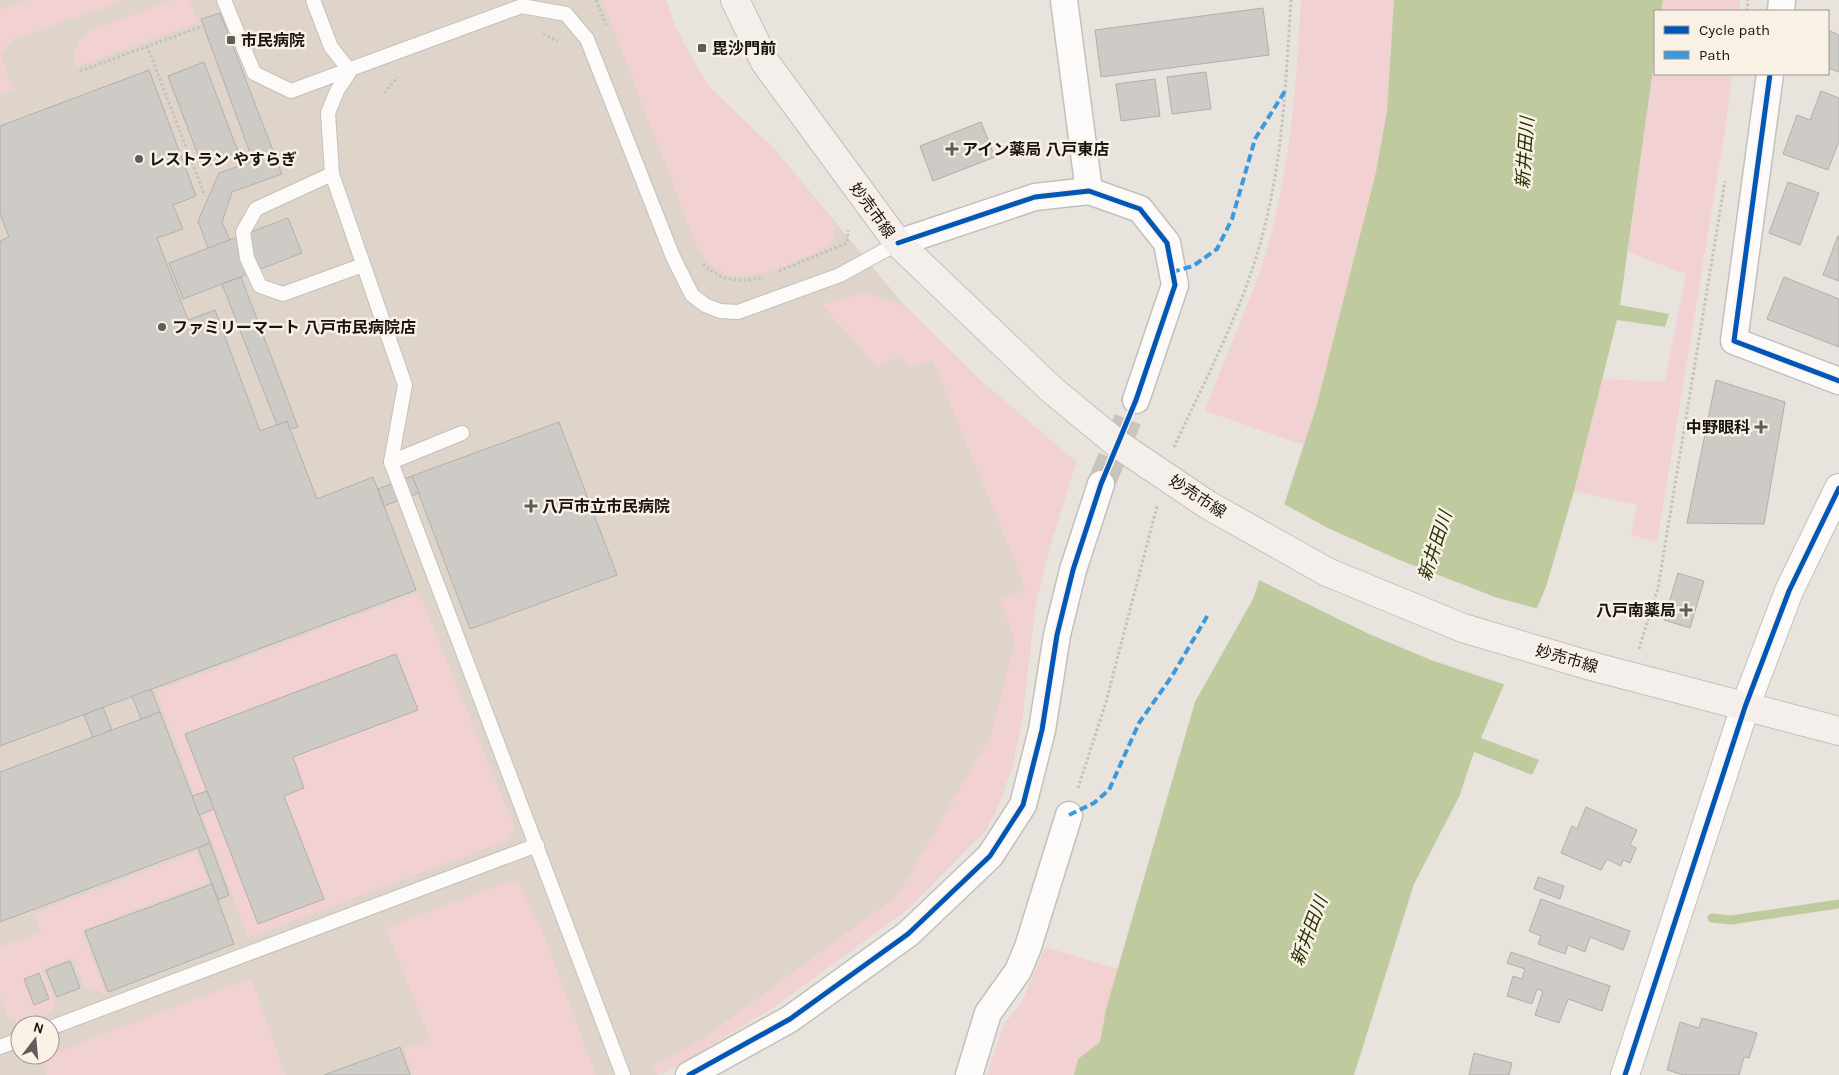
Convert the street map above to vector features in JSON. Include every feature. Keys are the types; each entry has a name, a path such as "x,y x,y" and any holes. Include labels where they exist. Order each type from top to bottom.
{"main road":[{"name":"妙売市線","path":"735,0 765,62 898,243 1052,390 1119,445 1208,504 1327,572 1464,628 1591,666 1839,731"}],"street":[{"path":"1064,0 1089,190"},
{"path":"1770,75 1734,341 1839,381"},
{"path":"898,243 1035,197 1089,190 1140,209 1167,243 1175,285 1136,400"},
{"path":"689,1075 790,1019 908,934 990,856 1023,805 1042,730 1058,635 1073,570 1102,484"},
{"path":"1625,1075 1745,707 1789,591 1839,488"},
{"path":"969,1075 988,1013 1018,971 1028,947 1069,815"}],"lane":[{"path":"224,0 254,73 291,91 350,71 522,6 566,14 587,40 673,257 692,295 720,311 738,312 745,310 840,275 898,243"},
{"path":"313,0 331,47 350,71"},
{"path":"350,71 337,91 328,113 332,174 405,385 391,462 623,1075"},
{"path":"332,174 256,209 243,232 247,258 260,286 283,294 363,265"},
{"path":"391,462 462,433"},
{"path":"60,1024 537,846"}],"path":[{"path":"596,0 607,28"},
{"path":"1174,446 1246,285 1263,233 1281,134 1291,0"},
{"path":"80,71 200,27"},
{"path":"147,46 205,196"},
{"path":"1638,650 1658,588 1726,172"},
{"path":"700,261 710,271 724,277 753,280 847,243 848,230"},
{"path":"1069,815 1106,702 1146,542 1158,504"}],"shaded area":[{"name":"八戸市立市民病院","path":"0,0 666,0 675,27 707,85 776,151 904,305 981,381 1076,462 1049,550 1035,607 1023,713 1013,764 999,804 986,830 909,908 774,1007 658,1075 0,1075"},
{"path":"30,0 126,0 14,39 1,55 13,89 0,94 0,10"},
{"path":"173,0 189,0 199,22 77,67 73,56 78,43 89,31"},
{"path":"602,0 666,0 675,27 707,85 776,151 837,226 830,246 784,266 749,275 733,275 718,270 705,259 693,237"},
{"path":"1301,0 1394,0 1387,111 1376,172 1316,408 1304,445 1205,411 1251,296 1273,226 1289,142"},
{"path":"1663,0 1740,0 1739,10 1661,10"},
{"path":"1654,62 1654,75 1732,75 1726,123 1657,542 1631,535 1637,505 1574,491 1602,379 1665,382 1686,274 1628,252"},
{"path":"864,292 904,305 981,381 1076,462 1049,550 1035,607 1023,713 1013,764 999,804 986,830 909,908 774,1007 667,1072 656,1075 650,1067 698,1042 897,896 990,737 1015,640 999,599 1026,589 932,360 909,368 902,356 877,367 822,305"},
{"path":"419,592 515,828 509,840 248,938 156,691"},
{"path":"196,852 208,882 82,930 106,994 84,987 73,957 42,969 55,1001 50,1013 45,1015 10,1015 10,1019 0,997 0,947 42,932 34,913"},
{"path":"510,881 518,883 541,927 596,1075 413,1075 404,1050 430,1040 386,928"},
{"path":"1045,947 1118,969 1106,1009 1100,1042 1078,1059 1074,1075 987,1075 1004,1024 1022,1002"},
{"path":"251,978 286,1075 47,1075 43,1065 60,1065 60,1051"}],"water":[{"name":"新井田川","path":"1394,0 1663,0 1661,10 1654,10 1654,62 1620,305 1669,314 1665,327 1617,320 1574,491 1546,587 1481,738 1539,760 1532,775 1474,752 1460,795 1414,884 1354,1075 1074,1075 1078,1059 1100,1042 1106,1009 1195,702 1253,599 1316,408 1376,172 1387,111"}],"pier":[{"path":"1282,503 1328,528 1397,559 1495,597 1539,609 1506,685 1431,660 1369,634 1257,579"}],"building":[{"path":"1263,8 1269,55 1101,77 1095,30"},
{"path":"220,13 282,174 232,192 222,222 230,240 208,248 198,221 219,173 253,161 201,19"},
{"path":"1829,30 1839,35 1839,72 1829,68"},
{"path":"204,62 239,154 203,168 168,76"},
{"path":"149,70 196,196 173,205 183,229 157,238 188,320 215,310 260,431 287,421 317,499 373,477 416,590 0,746 0,241 9,237 0,214 0,126"},
{"path":"1206,72 1211,109 1172,114 1167,77"},
{"path":"1155,79 1160,116 1121,121 1116,84"},
{"path":"1821,91 1839,98 1839,141 1828,170 1783,154 1797,115 1810,120"},
{"path":"981,122 995,157 933,181 920,146"},
{"path":"1788,182 1819,193 1800,245 1769,233"},
{"path":"288,218 302,253 183,299 169,263"},
{"path":"1839,236 1839,281 1823,275"},
{"path":"241,277 298,427 290,429 287,421 277,425 222,284"},
{"path":"1784,277 1839,299 1839,347 1767,319"},
{"path":"1716,380 1785,402 1764,524 1687,523"},
{"path":"559,422 617,575 470,629 412,476"},
{"path":"412,476 419,493 384,506 378,489"},
{"path":"1678,573 1704,581 1690,628 1664,620"},
{"path":"396,654 418,710 293,757 304,788 284,796 324,899 258,924 185,734"},
{"path":"151,689 160,712 141,719 132,696"},
{"path":"103,707 112,730 93,738 84,715"},
{"path":"160,712 210,843 0,922 0,772"},
{"path":"207,791 214,809 199,815 192,796"},
{"path":"1586,807 1637,830 1630,845 1636,848 1630,863 1623,860 1621,866 1607,859 1601,870 1561,853 1572,826 1577,829"},
{"path":"210,843 229,895 218,900 198,848"},
{"path":"1538,877 1564,886 1560,899 1534,889"},
{"path":"212,884 234,944 108,992 85,931"},
{"path":"1541,899 1630,931 1623,950 1590,937 1585,952 1568,945 1565,954 1538,944 1541,936 1529,931"},
{"path":"1511,952 1610,986 1602,1011 1568,999 1559,1023 1535,1015 1543,991 1537,989 1532,1004 1507,996 1513,976 1522,979 1525,969 1507,963"},
{"path":"70,961 80,988 57,997 46,970"},
{"path":"39,973 49,999 34,1005 24,979"},
{"path":"1702,1018 1757,1033 1749,1058 1744,1057 1739,1075 1684,1075 1667,1070 1680,1022 1699,1028"},
{"path":"400,1047 410,1075 324,1075"},
{"path":"1474,1053 1512,1063 1509,1075 1469,1075"}],"waterway":[{"path":"1712,918 1731,920 1839,904"}],"tunnel":[{"path":"1101,484 1136,400"}],"marked path":[{"path":"1172,272 1193,266 1217,249 1232,219 1255,139 1285,91"},
{"path":"1069,815 1094,803 1109,790 1139,723 1172,676 1209,613"}],"cycle path":[{"path":"1770,75 1734,341 1839,381"},
{"path":"689,1075 790,1019 908,934 990,856 1023,805 1042,730 1057,635 1073,570 1101,484 1136,400 1175,285 1167,243 1140,209 1089,191 1035,197 898,243"},
{"path":"1625,1075 1745,707 1789,591 1839,488"}],"place":[{"name":"市民病院","path":"231,40"},
{"name":"毘沙門前","path":"702,48"},
{"name":"アイン薬局 八戸東店","path":"952,149"},
{"name":"レストラン やすらぎ","path":"139,159"},
{"name":"ファミリーマート 八戸市民病院店","path":"162,327"},
{"name":"中野眼科","path":"1761,427"},
{"name":"八戸市立市民病院","path":"531,506"},
{"name":"八戸南薬局","path":"1686,610"}]}
